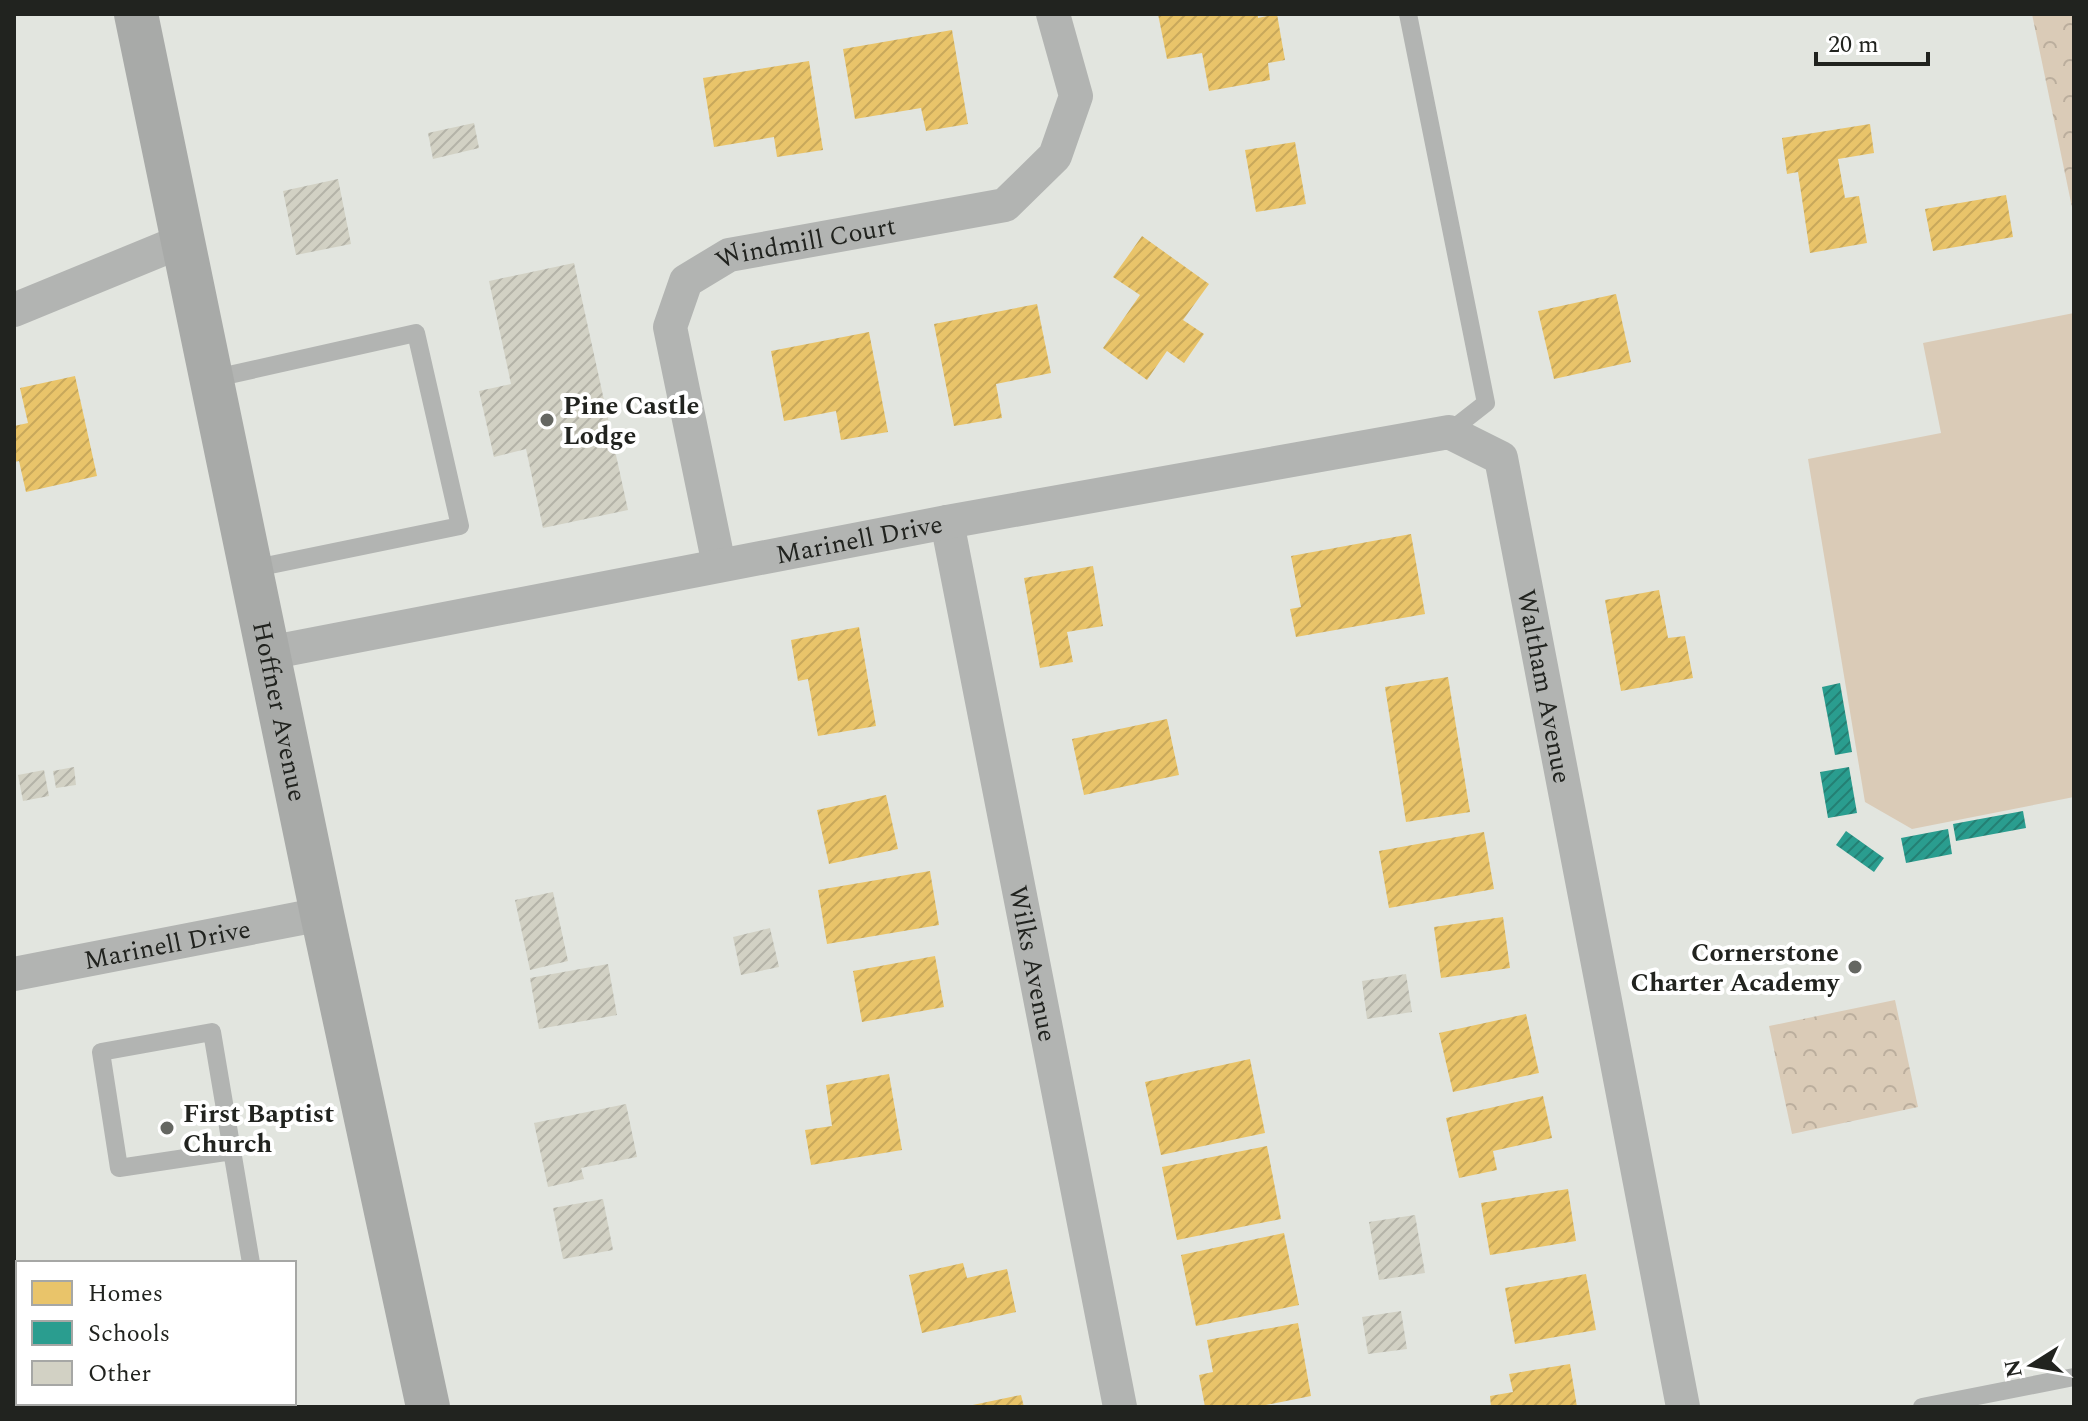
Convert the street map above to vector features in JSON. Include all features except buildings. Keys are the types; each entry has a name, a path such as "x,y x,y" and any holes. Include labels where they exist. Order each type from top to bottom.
{"main road":[{"name":"Hoffner Avenue","path":"136,14 322,914 428,1407"}],"street":[{"name":"Windmill Court","path":"719,565 670,327 686,281 729,255 1005,205 1055,156 1076,96 1053,14"},
{"path":"14,310 182,241"},
{"name":"Marinell Drive","path":"268,653 947,522 1449,432"},
{"name":"Waltham Avenue","path":"1449,432 1501,458 1683,1407"},
{"name":"Wilks Avenue","path":"947,522 1120,1407"},
{"name":"Marinell Drive","path":"14,974 322,914"}],"lane":[{"path":"1408,14 1486,403 1449,432"},
{"path":"211,379 416,333 460,526 251,569"},
{"path":"232,1151 119,1168 101,1052 212,1032 251,1261"},
{"path":"1922,1407 2074,1377"}],"green space":[{"path":"2032,14 2074,14 2074,217"},
{"path":"2074,313 2074,797 1912,829 1865,802 1808,459 1941,433 1923,343"},
{"path":"1895,1000 1918,1107 1792,1134 1769,1026"}],"place":[{"name":"Pine Castle Lodge","path":"547,420"},
{"name":"Cornerstone Charter Academy","path":"1855,967"},
{"name":"First Baptist Church","path":"167,1128"}]}
